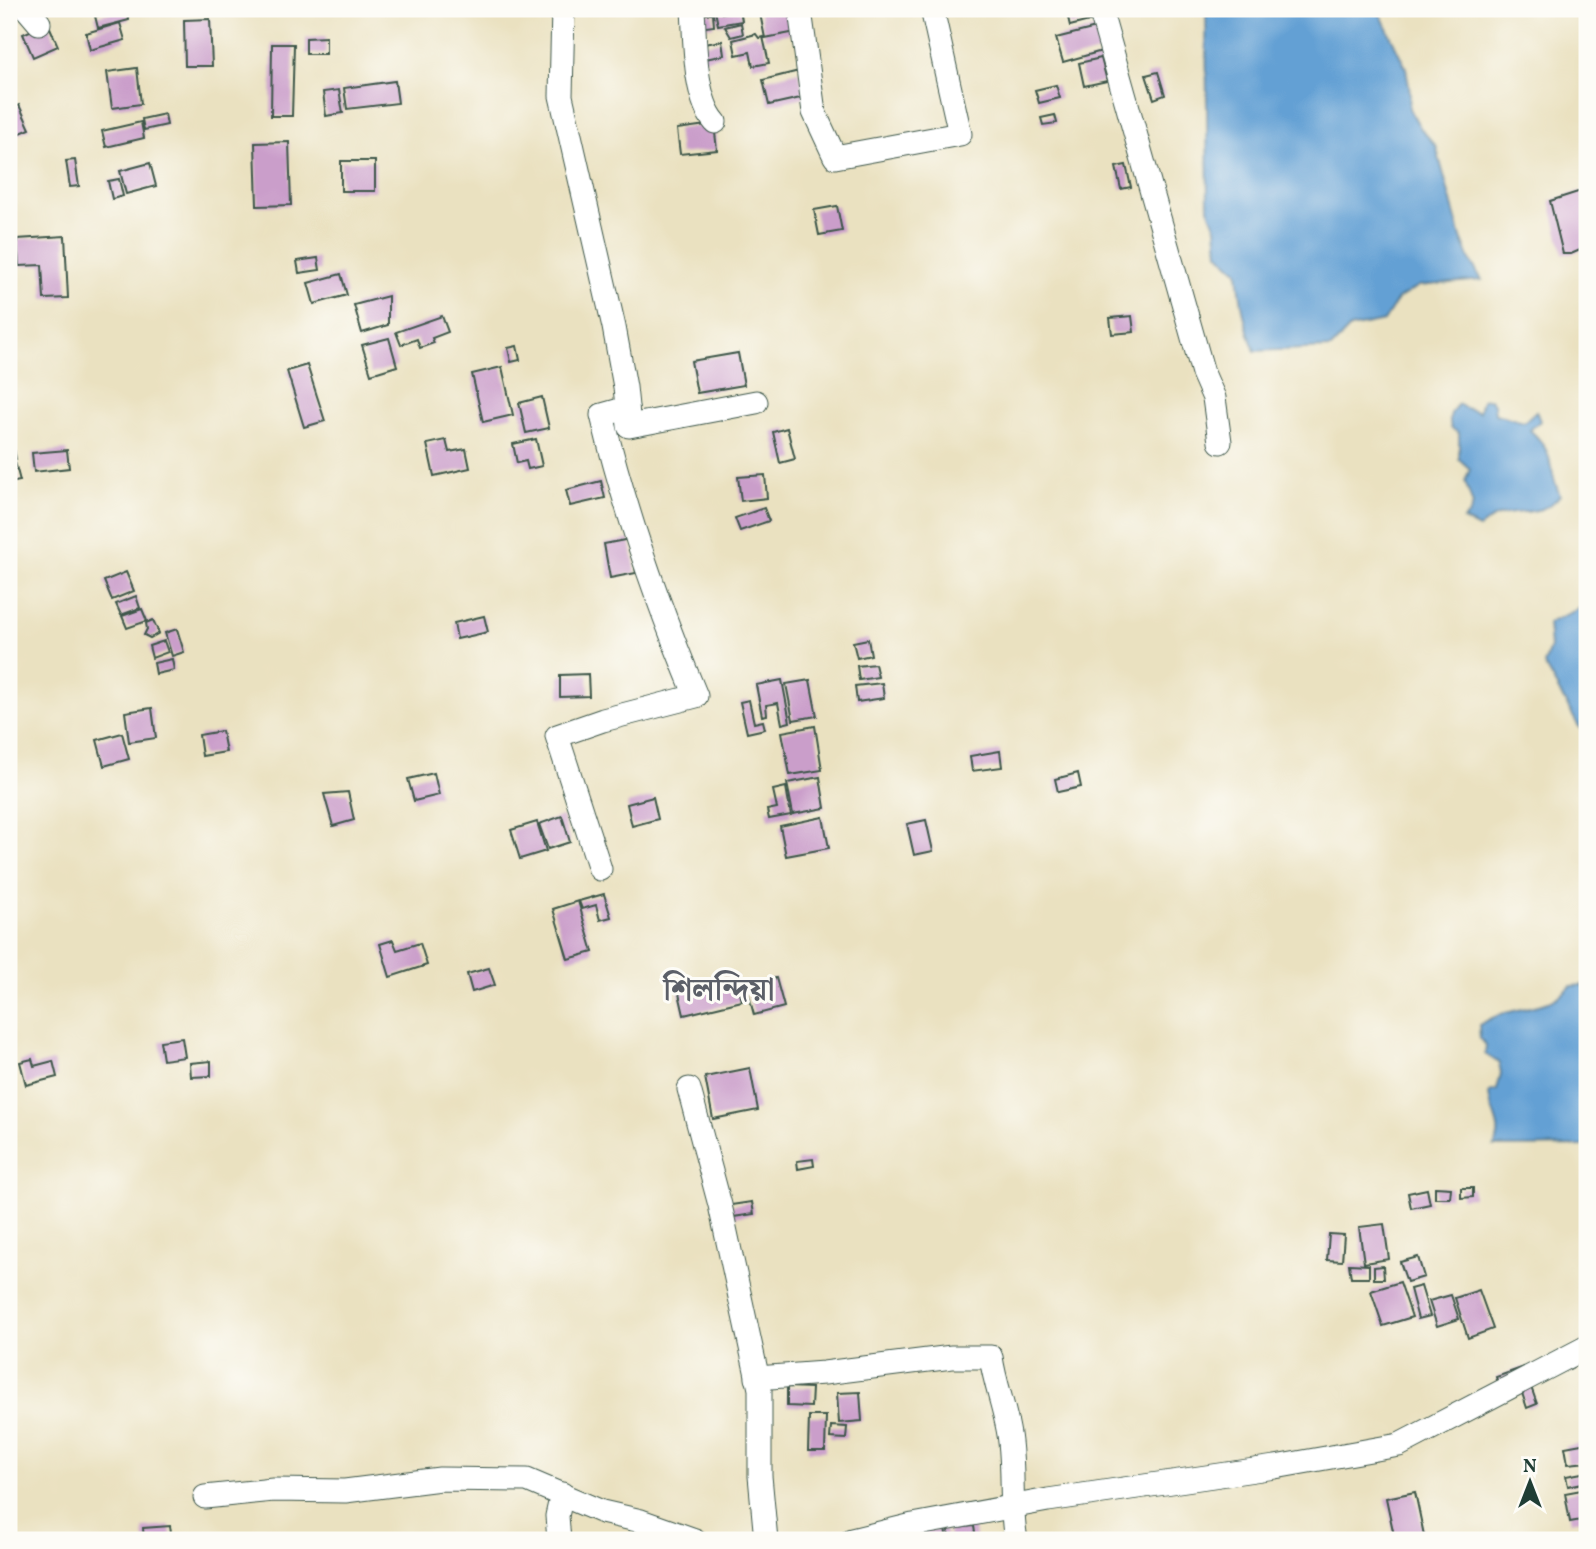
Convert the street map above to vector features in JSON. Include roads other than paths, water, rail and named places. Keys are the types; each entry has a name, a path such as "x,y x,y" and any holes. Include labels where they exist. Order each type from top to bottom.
{"street":[{"path":"563,9 561,96 614,327 629,426 755,402"},
{"path":"693,9 700,84 715,122"},
{"path":"800,10 814,112 835,157 960,134 932,9"},
{"path":"1100,9 1203,373 1214,398 1220,442"},
{"path":"600,869 557,736 603,720 696,696 666,625 617,476 602,415 627,408"},
{"path":"690,1089 720,1205 760,1389 760,1476 766,1540"},
{"path":"852,1540 913,1525 1012,1507 1399,1446 1587,1348"},
{"path":"757,1378 824,1373 952,1357 991,1357 995,1384 1010,1439 1016,1540"},
{"path":"205,1497 273,1490 345,1491 440,1479 527,1480 602,1512 641,1521 695,1540"},
{"path":"559,1540 557,1516 562,1494"}],"water":[{"path":"1206,9 1378,9 1406,68 1410,92 1409,108 1421,129 1436,146 1461,238 1482,280 1419,286 1398,299 1384,321 1350,328 1331,348 1255,351 1243,312 1238,271 1218,253 1216,228 1208,208"},
{"path":"1490,399 1494,404 1495,414 1524,422 1536,411 1540,421 1530,430 1548,454 1560,495 1547,507 1498,516 1479,528 1463,520 1469,515 1473,505 1465,481 1470,469 1459,459 1459,433 1451,428 1450,417 1458,404 1479,412 1482,400"},
{"path":"1587,594 1587,736 1544,665 1550,647 1548,623 1583,607"},
{"path":"1584,985 1587,989 1587,1146 1494,1147 1498,1126 1489,1092 1497,1090 1501,1073 1499,1063 1485,1054 1486,1045 1480,1039 1479,1025 1502,1014 1557,998 1571,986"}],"district":[{"name":"শিলন্দিয়া","path":"719,989"}]}
